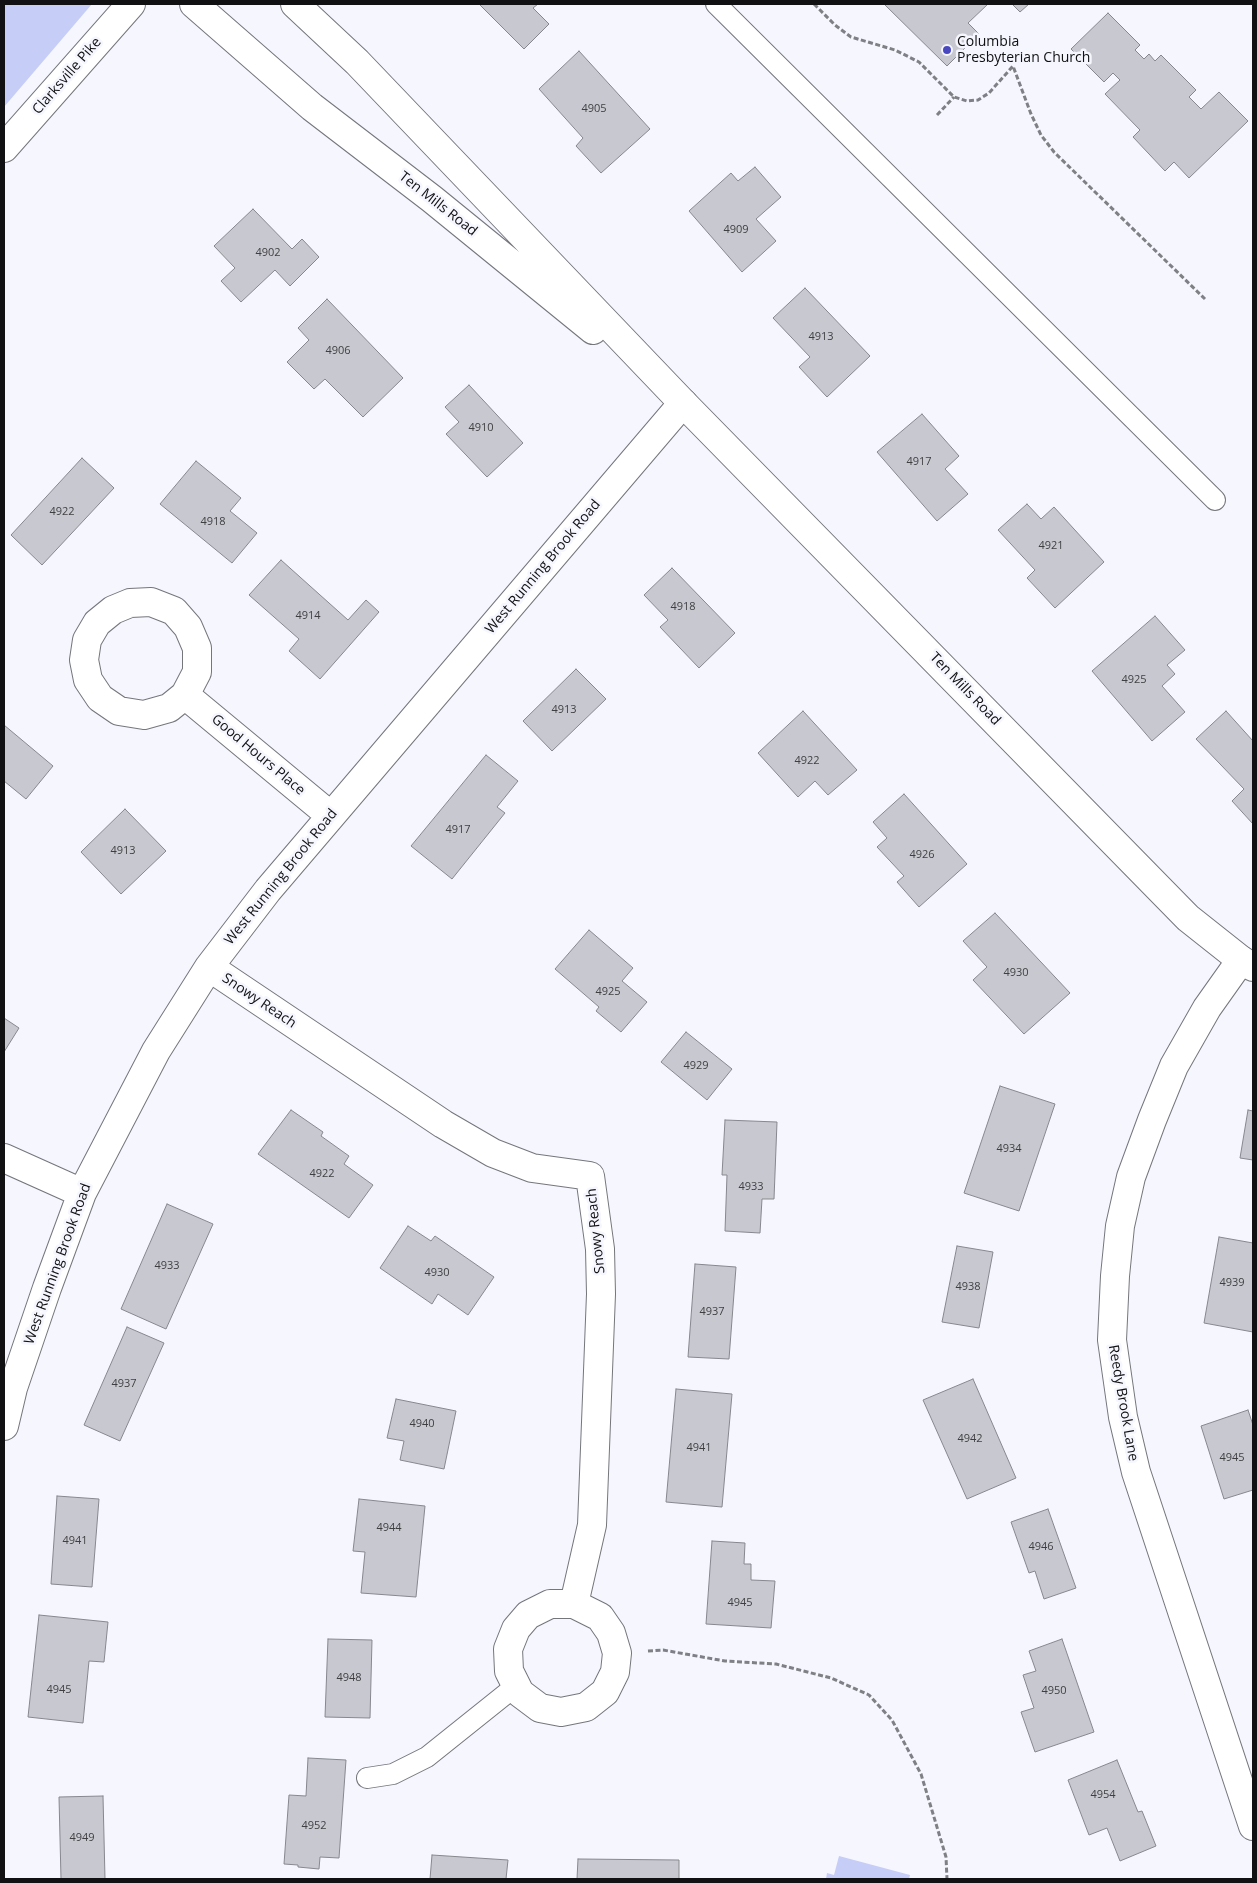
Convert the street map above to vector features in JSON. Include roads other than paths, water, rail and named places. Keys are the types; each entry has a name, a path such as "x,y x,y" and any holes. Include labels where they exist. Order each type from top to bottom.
{"street":[{"name":"Clarksville Pike","path":"4,148 131,4"},
{"name":"Ten Mills Road","path":"194,4 312,107 432,199 683,403"},
{"name":"Ten Mills Road","path":"295,4 357,62 683,403 1188,918 1247,964"},
{"name":"West Running Brook Road","path":"4,1426 13,1388 82,1193 156,1051 209,967 268,890 683,403"},
{"path":"130,602 152,602 174,611 188,626 197,648 196,672 185,695 169,708 144,715 119,711 100,698 88,680 84,660 88,640 96,623 113,610 130,602"},
{"name":"Good Hours Place","path":"185,695 331,816"},
{"name":"Reedy Brook Lane","path":"1247,964 1207,1008 1174,1066 1131,1177 1120,1226 1112,1340 1123,1417 1136,1472 1253,1826"},
{"name":"Snowy Reach","path":"209,967 443,1124 493,1153 532,1168 590,1176 600,1250 600,1303 592,1525 574,1604"},
{"path":"4,1158 82,1193"},
{"path":"550,1604 574,1604 600,1617 611,1633 617,1653 615,1672 605,1692 586,1707 561,1712 540,1708 520,1693 509,1670 508,1649 516,1629 528,1615 550,1604"}],"lane":[{"path":"722,6 1215,500"},
{"path":"367,1778 393,1774 427,1757 517,1685"}],"place":[{"name":"Columbia Presbyterian Church","path":"947,50"}]}
